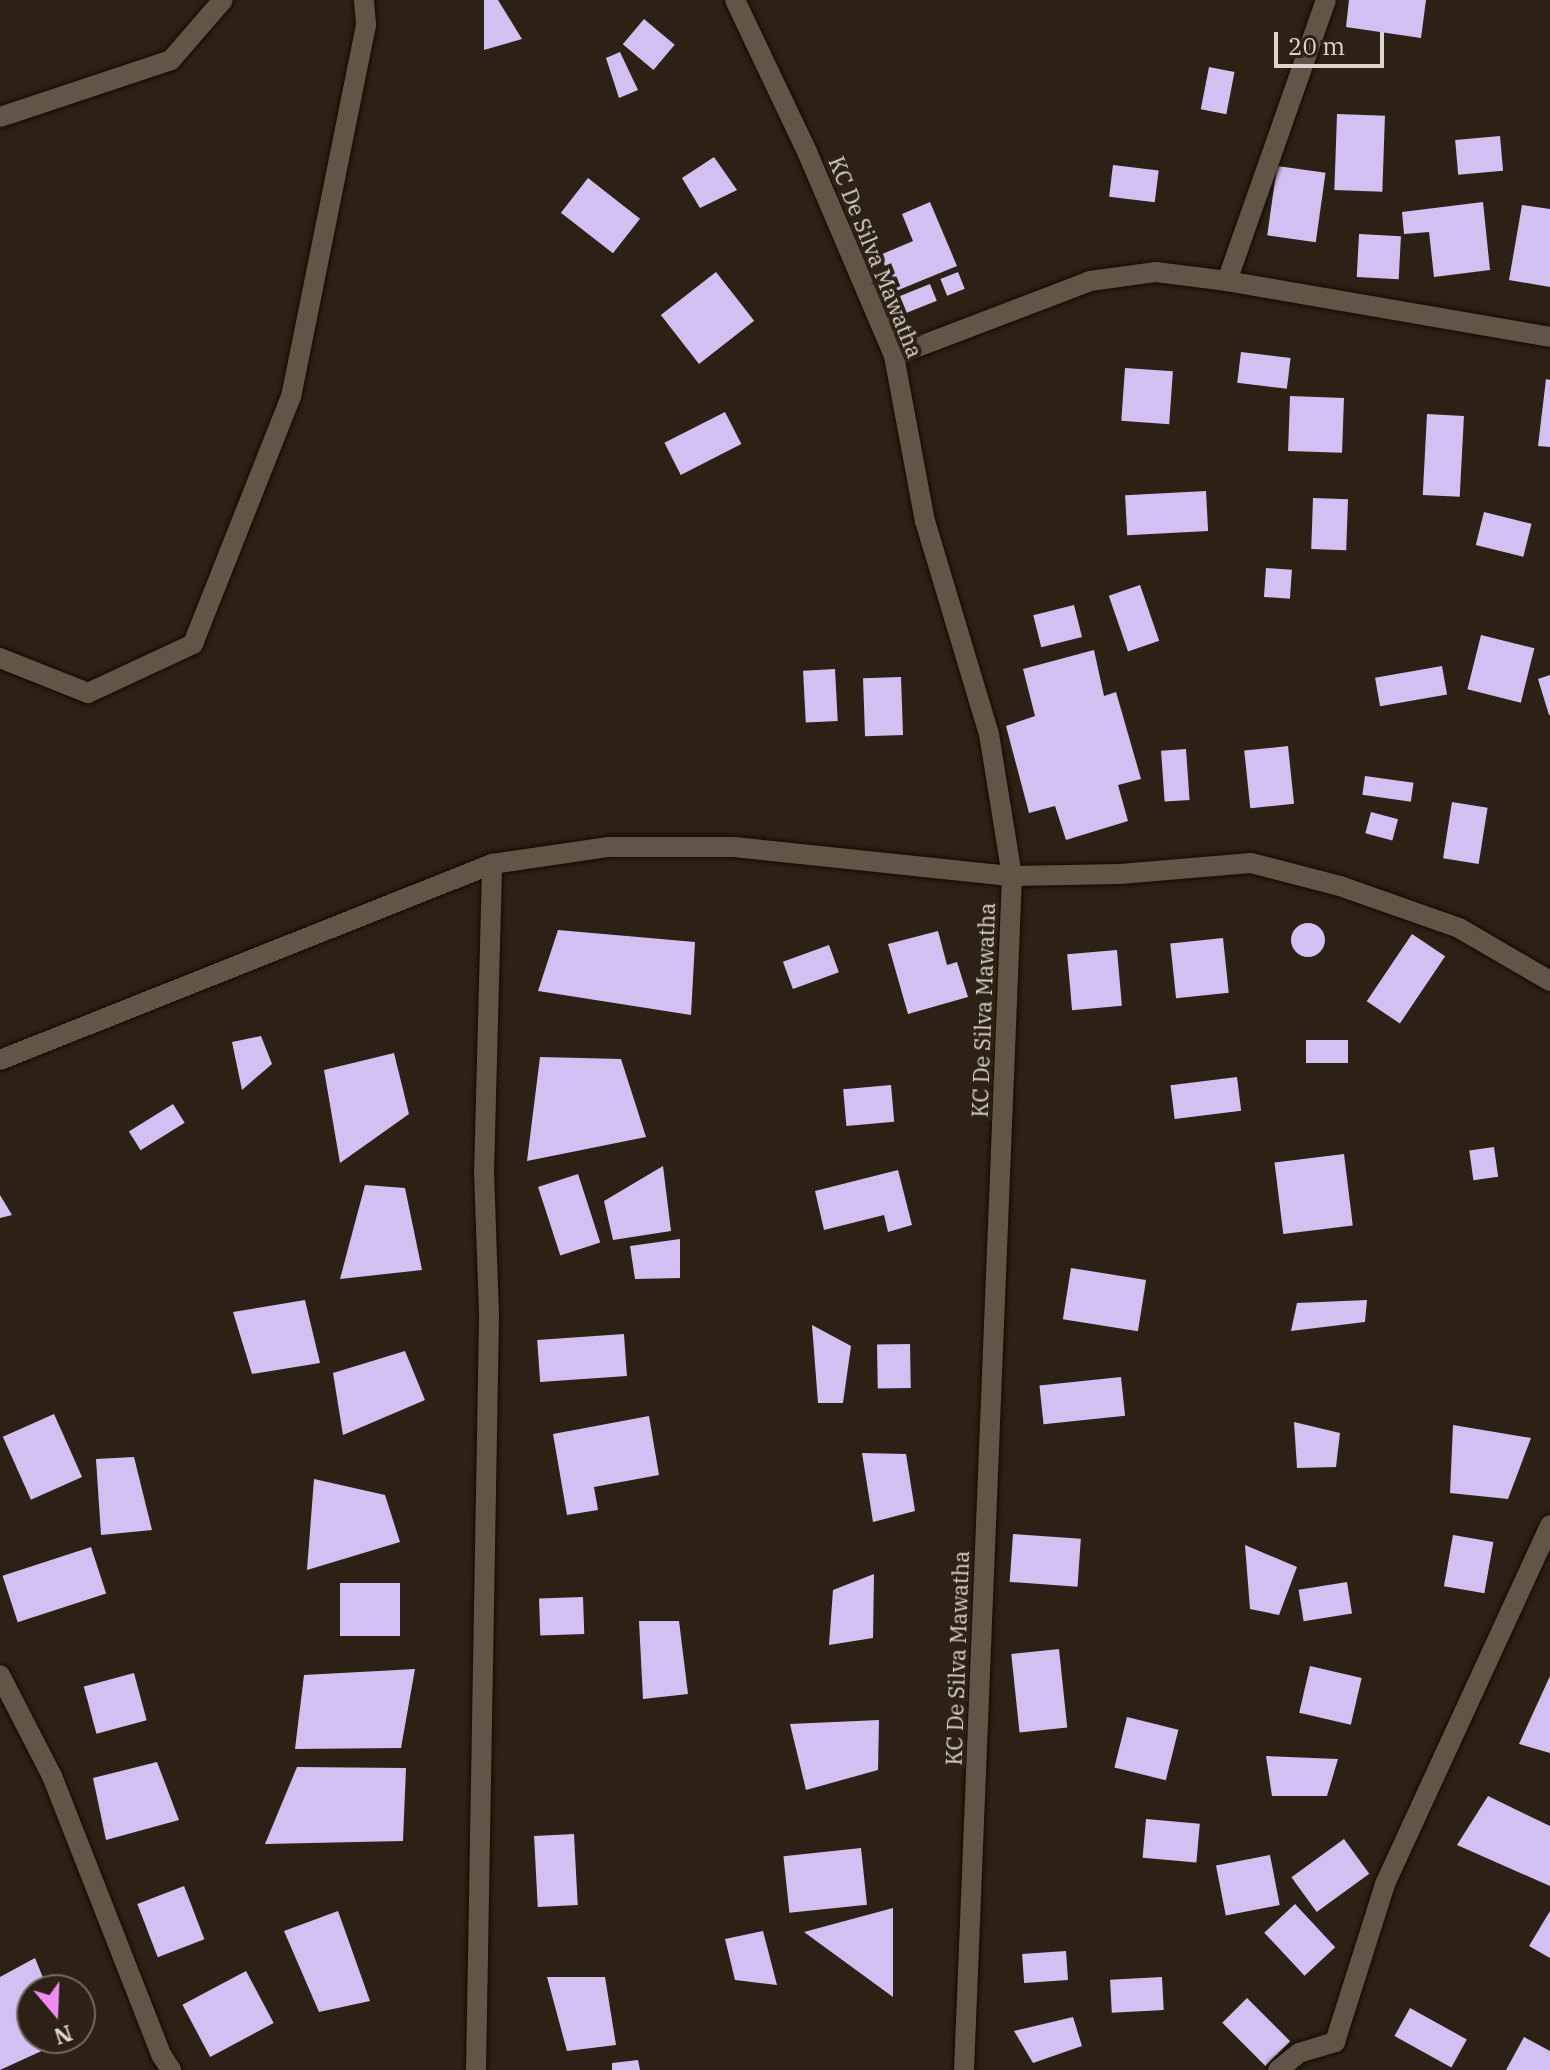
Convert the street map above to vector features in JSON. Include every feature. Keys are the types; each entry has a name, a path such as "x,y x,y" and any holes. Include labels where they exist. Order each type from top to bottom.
{"street":[{"path":"0,117 171,60 223,0"},
{"path":"0,658 88,693 193,644 291,397 366,24 364,0"},
{"name":"KC De Silva Mawatha","path":"735,0 808,154 894,356 925,521 989,734 1012,876 964,2070"},
{"path":"1227,281 1326,0"},
{"path":"894,356 1090,281 1156,272 1227,281 1550,337"},
{"path":"0,1060 492,864 609,847 734,847 1012,876 1120,874 1251,863 1340,886 1459,928 1550,981"},
{"path":"476,2070 489,1314 484,1174 492,864"},
{"path":"1278,2070 1299,2053 1335,2042 1385,1884 1550,1525"},
{"path":"0,1675 52,1776 162,2056 171,2070"}],"building":[{"path":"484,0 498,0 522,39 484,50"},
{"path":"1349,0 1426,0 1421,38 1346,27"},
{"path":"644,19 675,45 653,70 623,44"},
{"path":"620,52 638,90 619,98 606,58"},
{"path":"1209,67 1235,72 1226,114 1201,109"},
{"path":"1337,114 1385,116 1382,192 1334,190"},
{"path":"1500,136 1503,171 1458,175 1455,140"},
{"path":"714,157 737,190 700,208 682,178"},
{"path":"1113,165 1159,171 1155,202 1109,197"},
{"path":"1277,166 1326,173 1316,242 1267,235"},
{"path":"588,178 640,219 613,253 561,213"},
{"path":"930,202 957,266 896,291 880,255 913,241 902,214"},
{"path":"1483,202 1490,270 1434,277 1429,232 1404,234 1402,212"},
{"path":"1522,205 1550,209 1550,287 1509,280"},
{"path":"1359,234 1401,236 1399,279 1357,277"},
{"path":"716,272 754,321 699,364 661,315"},
{"path":"958,272 965,289 947,296 940,279"},
{"path":"930,284 937,301 904,314 898,297"},
{"path":"1241,352 1291,358 1287,389 1237,383"},
{"path":"1125,368 1173,371 1169,424 1121,421"},
{"path":"1546,379 1550,380 1550,447 1538,446"},
{"path":"1290,396 1344,398 1342,453 1288,451"},
{"path":"725,412 741,444 681,475 664,443"},
{"path":"1427,414 1464,416 1460,497 1423,495"},
{"path":"1206,491 1208,531 1127,535 1125,495"},
{"path":"1313,498 1348,499 1346,550 1311,549"},
{"path":"1484,512 1532,524 1523,557 1476,545"},
{"path":"1266,568 1292,570 1290,599 1264,597"},
{"path":"1140,585 1159,641 1128,652 1109,596"},
{"path":"1074,605 1082,637 1041,647 1033,615"},
{"path":"1481,635 1534,648 1521,703 1467,689"},
{"path":"1094,650 1104,696 1116,692 1141,779 1118,785 1128,821 1066,840 1055,806 1029,813 1006,726 1035,716 1023,669"},
{"path":"1442,666 1447,695 1380,706 1375,678"},
{"path":"835,669 838,721 806,723 803,671"},
{"path":"1550,675 1550,715 1549,715 1538,679"},
{"path":"901,677 903,735 865,736 863,678"},
{"path":"1288,746 1294,804 1250,808 1244,751"},
{"path":"1186,749 1190,800 1165,802 1161,751"},
{"path":"1365,776 1414,783 1411,802 1362,795"},
{"path":"1452,802 1488,808 1479,864 1443,858"},
{"path":"1371,812 1398,819 1392,840 1365,833"},
{"path":"1308,923 1320,928 1325,940 1320,952 1308,957 1296,952 1291,940 1296,928"},
{"path":"558,930 695,942 691,1015 538,991"},
{"path":"938,931 947,965 957,962 968,997 908,1014 888,944"},
{"path":"1412,934 1445,956 1400,1024 1367,1001"},
{"path":"1223,938 1229,993 1176,998 1170,944"},
{"path":"829,945 839,972 793,989 783,962"},
{"path":"1117,950 1122,1006 1072,1010 1067,954"},
{"path":"261,1036 272,1064 242,1090 232,1042"},
{"path":"1306,1040 1348,1040 1348,1063 1306,1063"},
{"path":"394,1053 409,1114 340,1163 324,1070"},
{"path":"540,1057 621,1059 646,1137 527,1161"},
{"path":"1237,1077 1241,1111 1175,1119 1170,1085"},
{"path":"891,1085 894,1122 846,1126 843,1089"},
{"path":"173,1104 185,1123 141,1150 129,1132"},
{"path":"1494,1147 1498,1177 1473,1180 1469,1150"},
{"path":"1344,1154 1353,1225 1283,1234 1275,1163"},
{"path":"663,1166 671,1231 613,1240 604,1201"},
{"path":"898,1170 912,1225 888,1232 884,1215 824,1230 815,1191"},
{"path":"578,1174 600,1242 560,1255 538,1187"},
{"path":"365,1185 405,1188 422,1270 340,1279"},
{"path":"0,1195 12,1215 0,1218"},
{"path":"680,1239 680,1278 635,1279 630,1246"},
{"path":"1071,1268 1146,1280 1138,1331 1063,1319"},
{"path":"305,1300 320,1363 252,1374 233,1312"},
{"path":"1367,1300 1365,1322 1291,1331 1297,1303"},
{"path":"812,1325 851,1346 843,1403 818,1403"},
{"path":"624,1334 627,1376 540,1382 537,1340"},
{"path":"910,1344 911,1388 878,1389 877,1345"},
{"path":"405,1351 425,1400 343,1435 333,1373"},
{"path":"1121,1377 1125,1416 1044,1424 1039,1386"},
{"path":"54,1414 82,1477 31,1500 3,1437"},
{"path":"649,1416 659,1475 594,1487 598,1510 567,1515 553,1434"},
{"path":"1294,1422 1340,1433 1336,1467 1297,1468"},
{"path":"1453,1425 1531,1438 1508,1499 1450,1493"},
{"path":"862,1453 906,1454 915,1511 873,1522"},
{"path":"134,1457 152,1530 101,1535 96,1459"},
{"path":"314,1479 385,1495 400,1542 307,1570"},
{"path":"1013,1534 1081,1539 1077,1587 1010,1582"},
{"path":"1453,1535 1493,1542 1484,1593 1444,1586"},
{"path":"1245,1545 1297,1567 1279,1615 1250,1609"},
{"path":"91,1547 106,1594 18,1622 3,1576"},
{"path":"874,1574 873,1638 829,1645 833,1590"},
{"path":"1347,1582 1352,1614 1304,1621 1299,1590"},
{"path":"340,1583 400,1583 400,1636 340,1636"},
{"path":"583,1597 584,1634 540,1636 539,1599"},
{"path":"639,1621 679,1621 688,1694 643,1699"},
{"path":"1059,1649 1067,1728 1020,1733 1011,1654"},
{"path":"1310,1666 1362,1678 1351,1725 1299,1713"},
{"path":"415,1669 401,1748 295,1749 304,1675"},
{"path":"134,1673 147,1720 96,1734 84,1686"},
{"path":"1550,1676 1550,1753 1519,1744"},
{"path":"1127,1717 1178,1730 1166,1780 1114,1767"},
{"path":"879,1720 878,1770 806,1790 790,1724"},
{"path":"1266,1756 1338,1759 1327,1796 1272,1796"},
{"path":"157,1762 179,1820 106,1840 93,1778"},
{"path":"297,1767 406,1768 403,1841 265,1844"},
{"path":"1488,1796 1550,1826 1550,1886 1457,1845"},
{"path":"1146,1819 1200,1824 1196,1863 1143,1858"},
{"path":"574,1834 578,1905 538,1907 534,1836"},
{"path":"1344,1839 1369,1874 1317,1912 1291,1877"},
{"path":"861,1848 867,1905 789,1913 783,1856"},
{"path":"1270,1855 1280,1905 1226,1916 1216,1865"},
{"path":"184,1886 204,1939 158,1957 137,1904"},
{"path":"1295,1904 1335,1947 1305,1976 1264,1933"},
{"path":"893,1908 893,1997 804,1932"},
{"path":"338,1911 370,2001 319,2012 284,1931"},
{"path":"1550,1911 1550,1958 1529,1946"},
{"path":"763,1931 777,1985 735,1980 725,1939"},
{"path":"1066,1951 1068,1980 1024,1983 1022,1954"},
{"path":"35,1958 42,1974 16,1974 16,2054 35,2054 0,2070 0,1977"},
{"path":"246,1971 274,2023 210,2057 182,2005"},
{"path":"547,1977 605,1977 616,2045 567,2051"},
{"path":"1162,1977 1164,2010 1112,2013 1110,1980"},
{"path":"1247,1998 1290,2041 1265,2066 1222,2023"},
{"path":"1410,2008 1467,2040 1451,2068 1394,2036"},
{"path":"1073,2017 1082,2046 1033,2063 1014,2031"},
{"path":"1524,2037 1550,2051 1550,2070 1506,2070"},
{"path":"638,2060 640,2070 612,2070 612,2063"}]}
